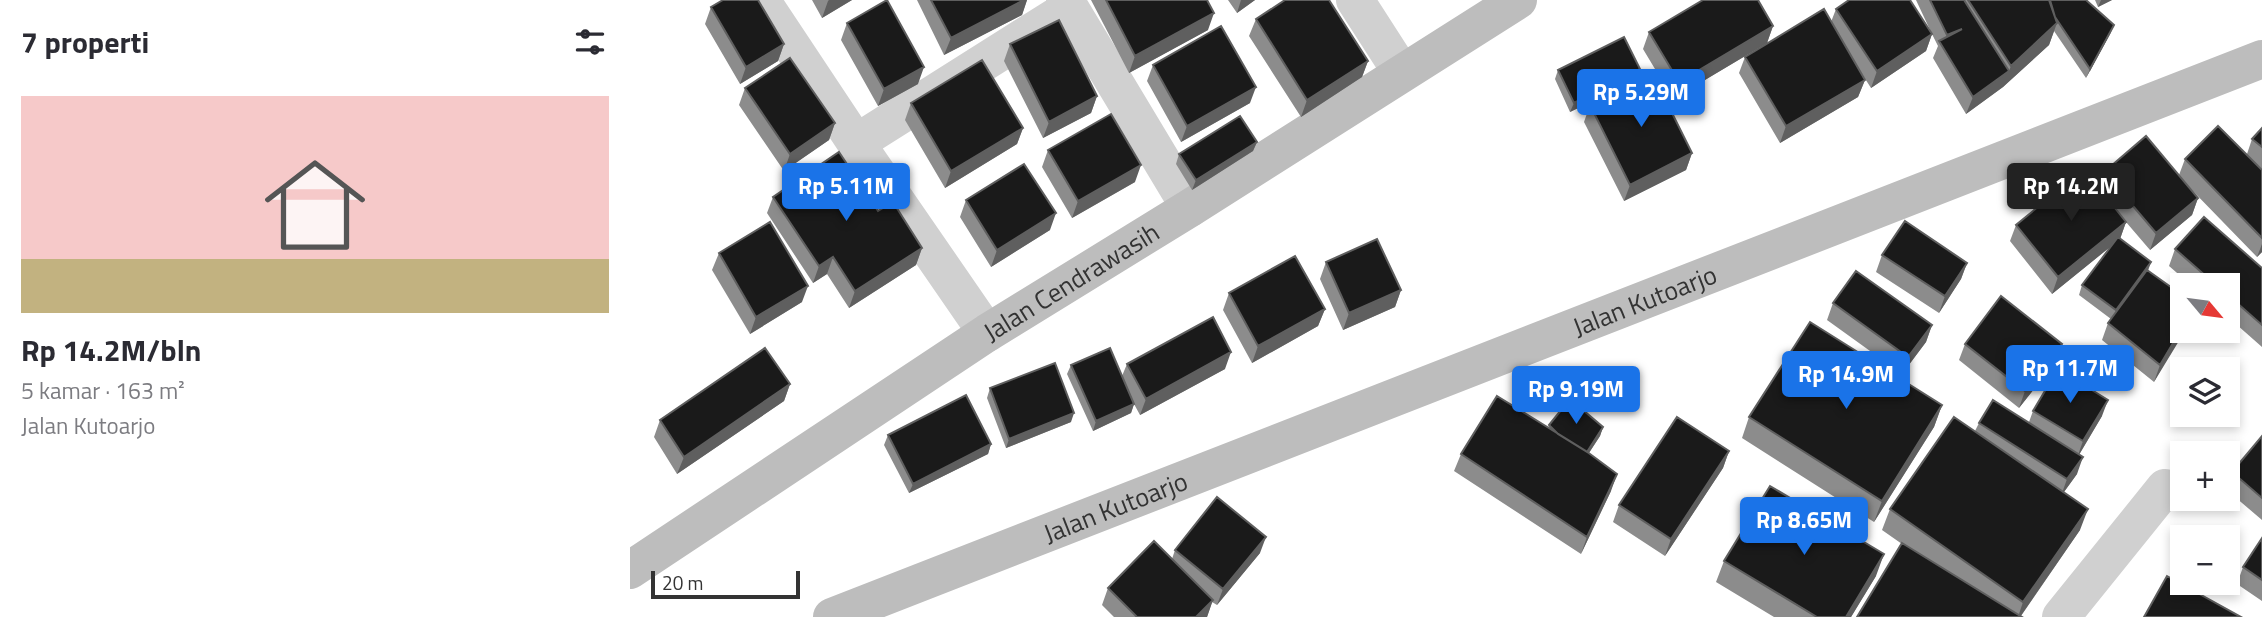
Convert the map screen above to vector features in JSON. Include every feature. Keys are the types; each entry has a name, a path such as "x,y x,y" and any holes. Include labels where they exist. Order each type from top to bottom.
{"main road":[{"name":"Jalan Cendrawasih","path":"630,570 987,332 1190,208 1518,0"},
{"name":"Jalan Kutoarjo","path":"832,617 2262,59"}],"street":[{"path":"761,0 987,332"},
{"path":"1355,0 1402,73"},
{"path":"856,143 1068,4 1190,208"},
{"path":"2061,617 2165,488"}],"building":[{"path":"723,0 758,0 784,44 746,67 711,7"},
{"path":"887,0 924,67 884,89 847,23"},
{"path":"931,0 1024,0 951,38"},
{"path":"1106,0 1207,0 1214,13 1135,56"},
{"path":"1285,0 1329,0 1368,61 1307,100 1256,19"},
{"path":"1703,0 1758,0 1773,26 1679,82 1649,32"},
{"path":"1849,0 1910,0 1932,34 1877,71 1836,9"},
{"path":"1930,0 1964,0 2009,71 1973,97 1939,41 1962,29 1947,35"},
{"path":"1968,0 2049,0 2057,23 2011,66"},
{"path":"2050,0 2086,0 2114,25 2090,69 2055,17"},
{"path":"1824,9 1865,80 1786,126 1745,57"},
{"path":"1059,20 1097,96 1049,122 1010,44"},
{"path":"1221,26 1256,87 1187,126 1153,65"},
{"path":"1624,37 1640,69 1574,103 1558,70"},
{"path":"790,58 835,123 790,154 745,88"},
{"path":"982,60 1023,128 951,171 911,103"},
{"path":"1652,73 1692,153 1630,185 1590,105"},
{"path":"1111,114 1141,165 1078,201 1048,150"},
{"path":"1240,116 1257,142 1196,180 1179,154"},
{"path":"2218,126 2262,170 2262,238 2185,159"},
{"path":"2262,128 2262,147 2252,139"},
{"path":"2146,136 2198,198 2156,233 2104,172"},
{"path":"839,152 878,211 893,202 922,248 855,291 833,257 819,266 773,197"},
{"path":"1024,164 1056,213 997,250 966,200"},
{"path":"2084,169 2126,222 2058,277 2016,225"},
{"path":"2204,217 2262,268 2262,325 2240,306 2240,273 2202,273 2175,249"},
{"path":"1905,221 1967,263 1945,296 1882,255"},
{"path":"770,222 808,286 756,317 719,253"},
{"path":"2118,237 2151,262 2116,310 2082,285"},
{"path":"1377,239 1401,290 1349,313 1326,262"},
{"path":"1295,256 1325,309 1258,346 1229,293"},
{"path":"2147,270 2170,286 2170,343 2173,343 2160,365 2108,323"},
{"path":"1856,271 1932,325 1908,357 1833,303"},
{"path":"2001,296 2062,344 2025,391 1965,344"},
{"path":"1213,317 1231,352 1146,399 1127,364"},
{"path":"1810,322 1942,405 1882,501 1749,417"},
{"path":"765,348 790,384 684,457 660,420"},
{"path":"1110,348 1134,404 1096,421 1071,365"},
{"path":"1055,363 1074,413 1009,439 990,388"},
{"path":"2058,369 2108,400 2083,441 2033,411"},
{"path":"966,395 991,444 913,484 888,435"},
{"path":"1497,396 1586,451 1617,474 1587,537 1461,454"},
{"path":"1570,399 1603,427 1587,452 1558,434 1549,425"},
{"path":"1993,400 2083,457 2067,479 1979,423"},
{"path":"1677,417 1729,451 1671,539 1619,505"},
{"path":"1954,417 2088,509 2023,602 1890,509"},
{"path":"2262,436 2262,498 2240,479 2240,462"},
{"path":"1770,486 1884,554 1846,617 1817,617 1724,561"},
{"path":"1217,497 1266,537 1223,589 1175,550"},
{"path":"2262,538 2262,580 2243,567"},
{"path":"1154,541 1213,600 1196,617 1137,617 1108,588"},
{"path":"1902,543 2022,617 1857,617"},
{"path":"2167,576 2170,578 2170,595 2201,595 2241,617 2144,617"}]}
